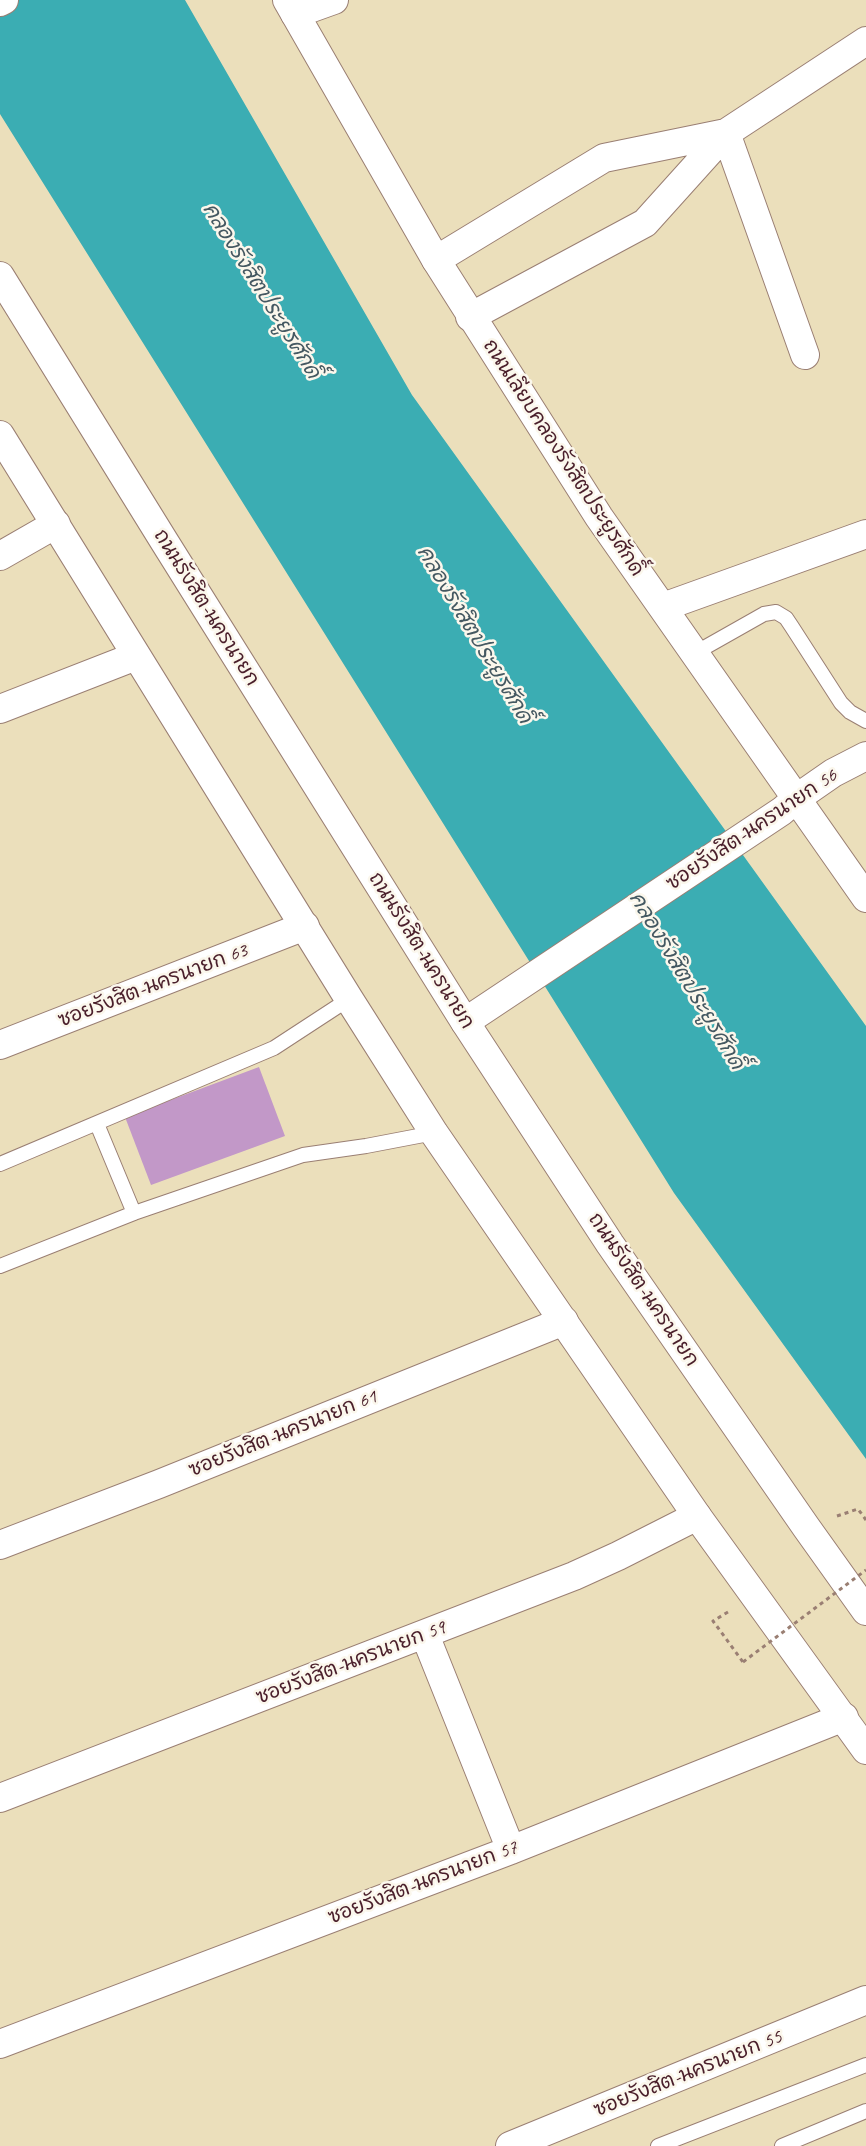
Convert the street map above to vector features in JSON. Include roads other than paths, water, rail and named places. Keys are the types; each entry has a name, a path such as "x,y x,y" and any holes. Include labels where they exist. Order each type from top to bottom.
{"street":[{"path":"0,2 4,0"},
{"path":"291,7 334,0"},
{"name":"ถนนเลียบคลองรังสิตประยูรศักดิ์","path":"291,7 436,260 599,518 695,653 789,804 866,898"},
{"path":"470,316 645,223 726,133 866,41"},
{"path":"436,260 604,158 726,133"},
{"path":"726,133 805,355"},
{"name":"ถนนรังสิต-นครนายก","path":"0,276 174,558 465,1022 610,1244 866,1611"},
{"path":"0,435 349,999 434,1132 698,1516 866,1750"},
{"path":"0,556 56,524"},
{"path":"663,607 866,534"},
{"path":"0,709 136,656"},
{"name":"ซอยรังสิต-นครนายก 56","path":"465,1022 833,773 866,756"},
{"name":"ซอยรังสิต-นครนายก 63","path":"0,1045 305,926"},
{"name":"ซอยรังสิต-นครนายก 61","path":"0,1545 168,1480 564,1321"},
{"name":"ซอยรังสิต-นครนายก 59","path":"0,1798 574,1576 698,1516"},
{"path":"425,1635 511,1850"},
{"name":"ซอยรังสิต-นครนายก 57","path":"0,2044 511,1850 844,1717"},
{"name":"ซอยรังสิต-นครนายก 55","path":"520,2144 866,2000"}],"lane":[{"path":"695,653 764,614 776,612 786,618 841,703 850,712 866,721"},
{"path":"0,1164 274,1048 349,999"},
{"path":"97,1124 134,1212"},
{"path":"0,1266 134,1212 303,1155 366,1146 434,1132"},
{"path":"658,2146 866,2065"},
{"path":"782,2146 866,2111"}],"water":[{"name":"คลองรังสิตประยูรศักดิ์","path":"0,0 185,0 412,395 866,1026 866,1459 674,1193 0,114"}]}
